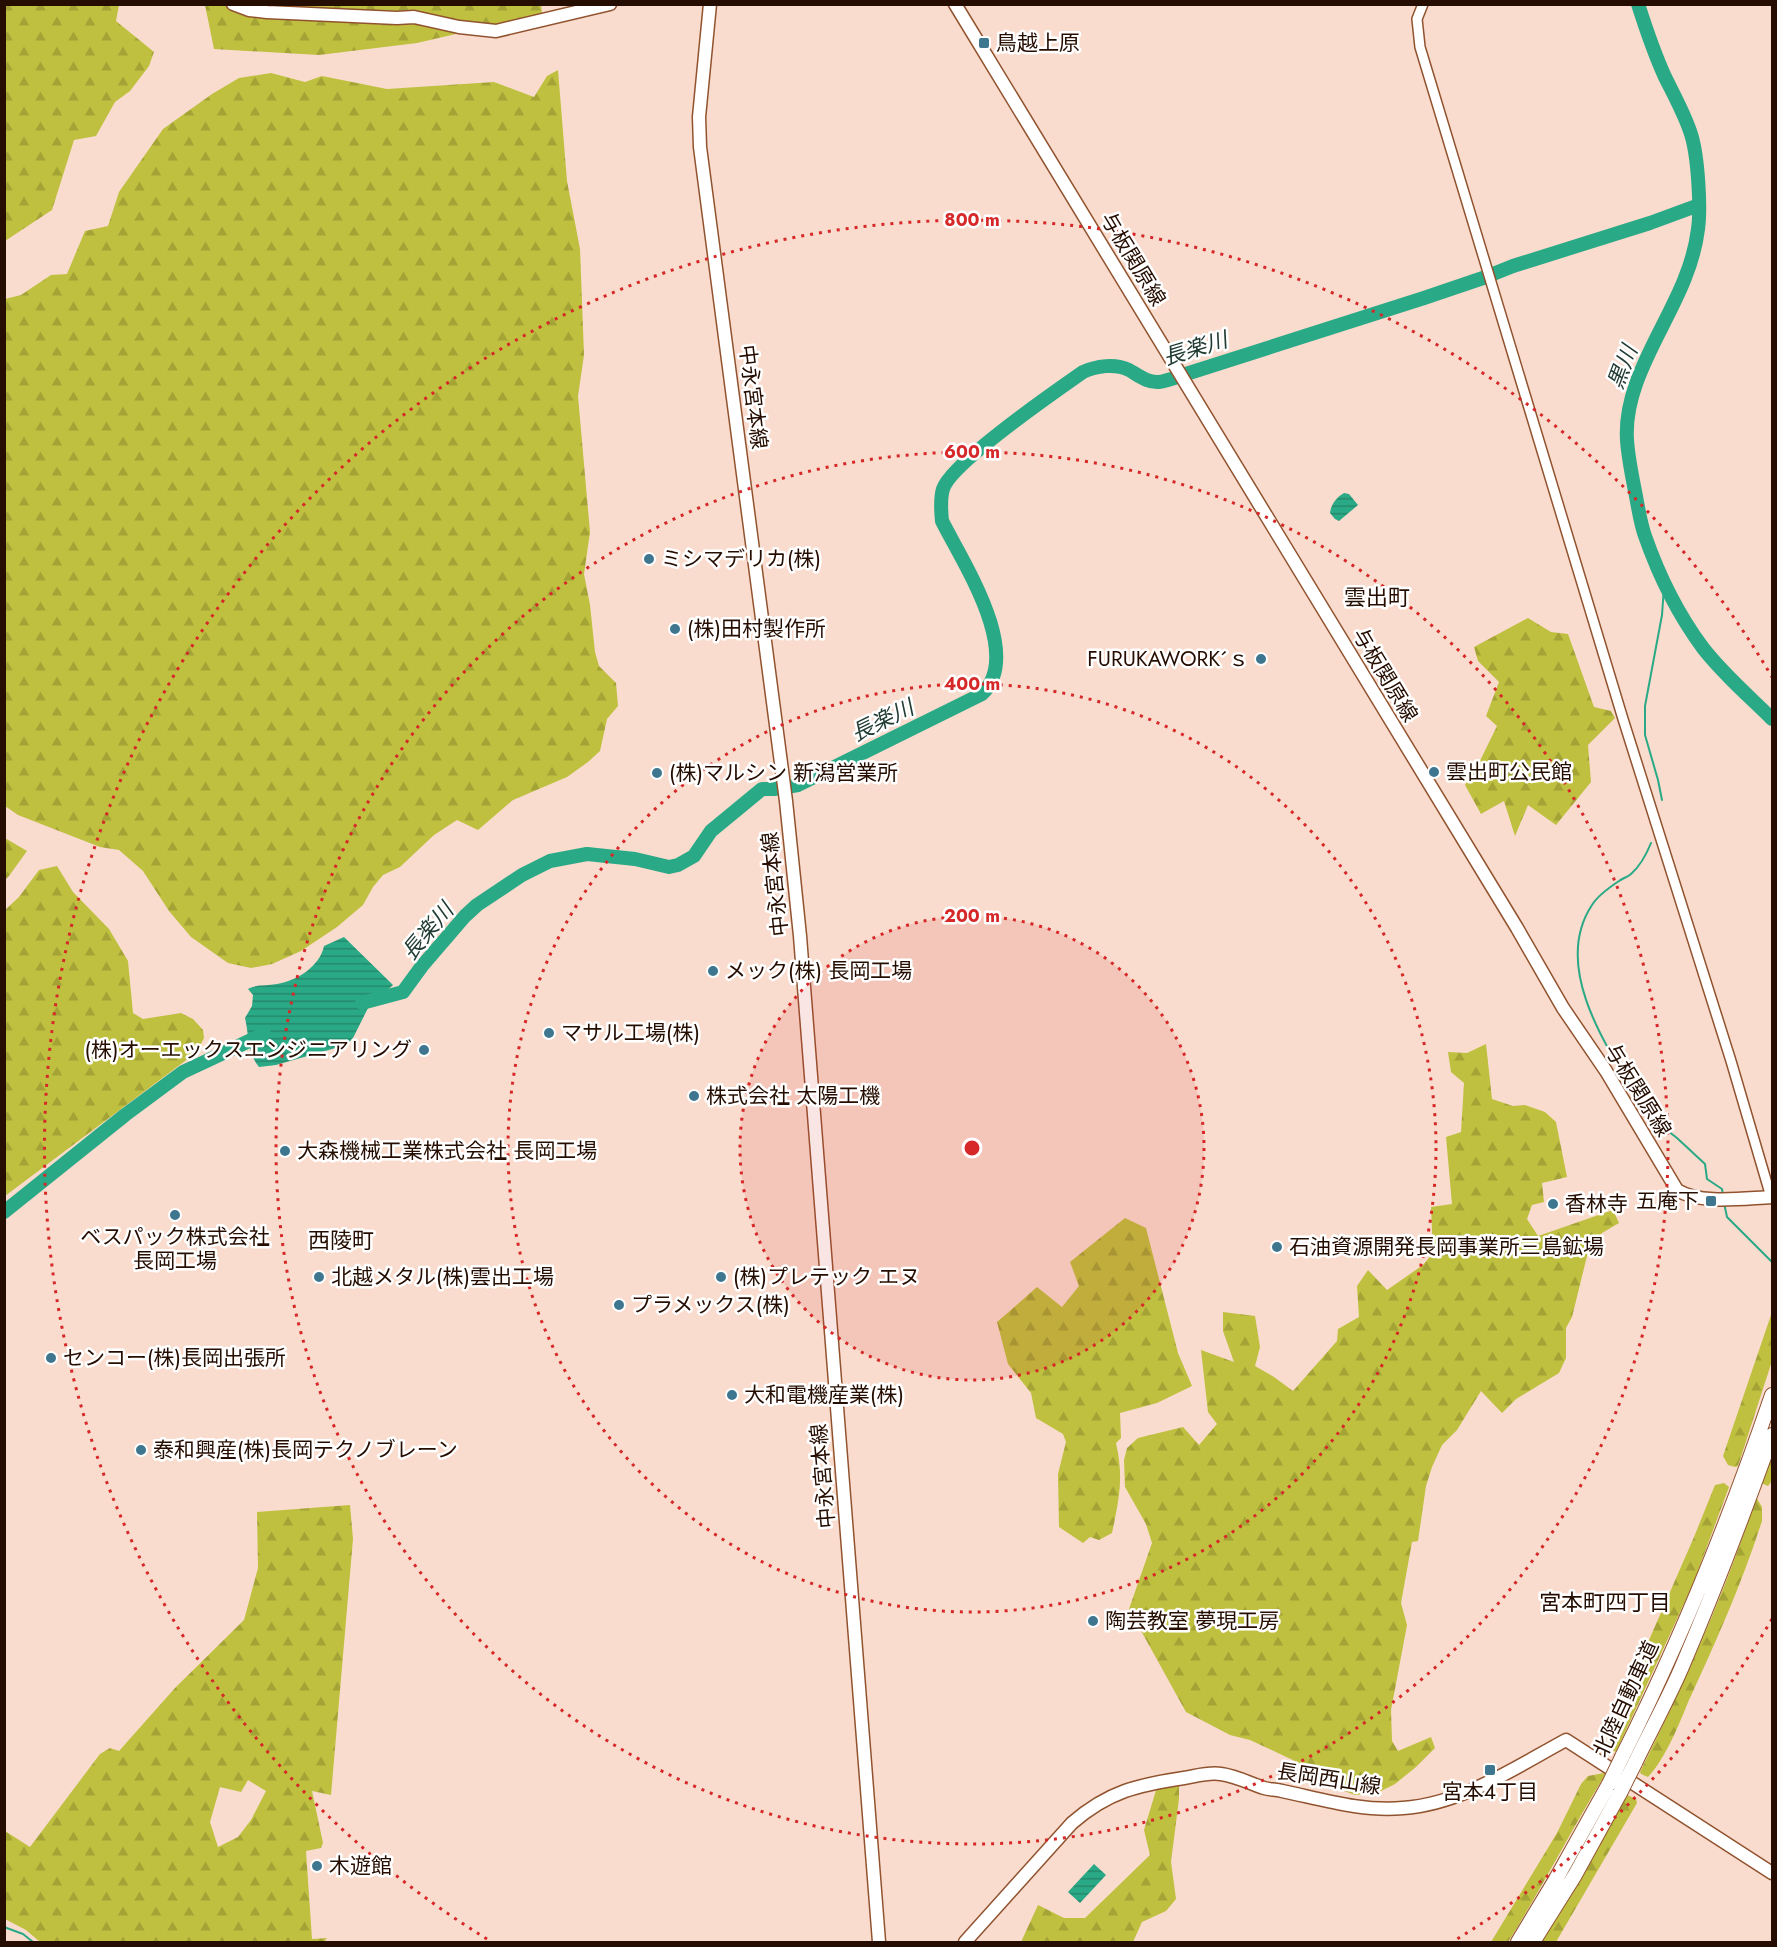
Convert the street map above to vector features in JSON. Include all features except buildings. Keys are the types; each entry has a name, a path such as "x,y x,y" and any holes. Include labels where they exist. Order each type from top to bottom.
{"highway":[{"name":"北陸自動車道","path":"1533,1942 1575,1875 1629,1760 1680,1671 1734,1540 1743,1495 1773,1395"},
{"name":"北陸自動車道","path":"1752,1469 1773,1435"},
{"name":"北陸自動車道","path":"1518,1942 1615,1788"}],"main road":[{"path":"234,4 249,10 267,12 424,18 489,32 610,4"},
{"name":"中永宮本線","path":"710,4 699,117 700,147 786,801 801,946 879,1942"},
{"name":"与板関原線","path":"955,4 1229,458 1517,928 1558,1000 1606,1071 1677,1190 1691,1196 1721,1199 1772,1197"},
{"name":"長岡西山線","path":"964,1942 1072,1823 1093,1806 1127,1789 1155,1782 1219,1773 1266,1789 1336,1803 1383,1809 1408,1808 1437,1802 1468,1790 1566,1740 1773,1873"}],"street":[{"path":"1423,4 1417,20 1420,47 1772,1197"}],"green space":[{"path":"5,4 119,5 116,21 154,52 149,66 130,91 115,102 96,136 74,140 52,210 5,241"},
{"path":"541,4 542,14 417,43 319,55 214,49 205,5"},
{"path":"558,70 567,181 580,249 584,355 578,396 590,532 584,574 595,652 599,666 616,683 618,706 607,719 600,751 567,777 513,800 478,830 457,820 434,835 400,867 383,875 363,905 337,927 301,951 272,964 251,968 228,963 191,937 169,911 143,871 119,850 100,847 18,815 5,806 5,299 21,295 51,275 67,274 85,231 108,226 119,192 163,129 239,78 271,73 305,82 322,76 387,89 494,82 534,97 547,76"},
{"path":"1528,618 1551,632 1568,634 1594,707 1611,711 1615,718 1588,745 1591,782 1556,825 1528,805 1515,836 1504,801 1481,814 1465,785 1476,769 1497,726 1486,716 1499,682 1478,661 1474,647"},
{"path":"5,838 27,851 5,880"},
{"path":"57,866 73,892 109,929 128,961 133,1013 143,1019 181,1013 193,1019 203,1030 204,1038 197,1052 5,1196 5,910 19,897 39,870"},
{"path":"1486,1044 1492,1099 1513,1106 1525,1105 1545,1112 1556,1122 1567,1177 1542,1183 1544,1202 1532,1205 1527,1219 1538,1236 1613,1210 1619,1223 1602,1233 1589,1248 1572,1317 1566,1328 1566,1358 1559,1373 1516,1399 1502,1413 1481,1391 1457,1430 1442,1445 1426,1486 1418,1541 1412,1542 1401,1603 1407,1625 1391,1710 1392,1741 1398,1751 1431,1737 1435,1748 1395,1784 1379,1792 1355,1795 1318,1781 1297,1762 1250,1740 1230,1735 1186,1712 1129,1609 1152,1543 1146,1524 1125,1487 1124,1460 1127,1448 1138,1438 1183,1427 1199,1445 1217,1424 1208,1412 1201,1350 1234,1362 1223,1331 1223,1312 1255,1316 1260,1347 1255,1366 1293,1391 1337,1341 1338,1329 1359,1317 1357,1286 1368,1270 1387,1290 1423,1265 1433,1253 1431,1207 1452,1204 1446,1137 1461,1132 1464,1083 1451,1072 1448,1052 1467,1053"},
{"path":"1125,1218 1146,1228 1178,1353 1192,1386 1157,1403 1120,1413 1121,1438 1116,1443 1120,1467 1120,1488 1112,1533 1099,1540 1090,1537 1083,1543 1059,1527 1058,1474 1066,1442 1063,1434 1036,1418 1031,1393 1008,1364 997,1322 1037,1287 1062,1307 1079,1286 1070,1262"},
{"path":"1772,1312 1772,1361 1738,1466 1735,1467 1728,1465 1723,1456"},
{"path":"1772,1452 1772,1481 1768,1486 1761,1483"},
{"path":"1724,1483 1729,1487 1693,1584 1616,1752 1608,1744 1611,1727 1715,1485"},
{"path":"1756,1497 1762,1507 1762,1521 1737,1590 1672,1740 1648,1777 1640,1772 1703,1637"},
{"path":"350,1505 353,1539 331,1795 312,1791 323,1843 321,1848 306,1851 312,1939 327,1938 324,1942 40,1942 26,1930 5,1919 5,1831 30,1847 100,1754 110,1748 119,1751 175,1688 244,1620 258,1568 257,1512","holes":["248,1780 266,1791 251,1820 238,1837 218,1847 210,1822 220,1787 241,1792"]},
{"path":"1604,1773 1605,1775 1508,1942 1491,1942 1557,1833 1581,1784 1588,1776"},
{"path":"1179,1784 1171,1862 1176,1899 1166,1911 1142,1922 1133,1942 1021,1942 1038,1905 1064,1918 1085,1918 1150,1855 1144,1830 1157,1787"},
{"path":"1627,1795 1636,1799 1637,1803 1556,1942 1542,1942 1592,1860"}],"shaded area":[{"path":"1344,493 1349,494 1358,505 1339,521 1330,513 1335,501"},
{"path":"344,937 393,985 368,1008 353,1038 346,1045 276,1065 259,1067 250,1050 245,1018 252,1006 253,995 248,989 285,982 300,976 318,960 324,946"},
{"path":"1094,1864 1106,1875 1080,1903 1068,1892"}],"waterway":[{"name":"黒川","path":"1638,4 1657,59 1691,134 1697,168 1699,208 1698,229 1688,270 1636,384 1628,413 1628,450 1640,520 1663,580 1694,635 1711,658 1772,719"},
{"name":"長楽川","path":"362,1003 403,992 422,966 477,905 522,875 550,861 587,854 635,859 669,867 678,865 694,856 711,831 762,789 798,785 982,694 993,677 996,656 993,632 975,583 942,521 943,489 950,477 964,462 1083,372 1112,366 1124,368 1151,381 1165,381 1424,298 1513,266 1650,223 1699,205"},
{"path":"1662,800 1645,735 1645,706 1662,615 1664,587"},
{"path":"1651,843 1634,871 1604,892 1592,905 1581,930 1578,957 1581,984 1590,1012 1603,1039 1646,1111 1705,1164 1707,1179 1722,1189 1723,1195"},
{"name":"長楽川","path":"4,1212 125,1115 183,1072 264,1034"},
{"path":"1724,1203 1727,1217 1772,1262"},
{"path":"4,1927 23,1934 33,1942"}],"place":[{"name":"鳥越上原","path":"984,43"},
{"name":"ミシマデリカ(株)","path":"649,559"},
{"name":"(株)田村製作所","path":"675,629"},
{"name":"FURUKAWORK´ｓ","path":"1261,659"},
{"name":"雲出町公民館","path":"1434,772"},
{"name":"(株)マルシン 新潟営業所","path":"657,773"},
{"name":"メック(株) 長岡工場","path":"713,971"},
{"name":"マサル工場(株)","path":"549,1033"},
{"name":"(株)オーエックスエンジニアリング","path":"424,1050"},
{"name":"株式会社 太陽工機","path":"694,1096"},
{"name":"大森機械工業株式会社 長岡工場","path":"285,1151"},
{"name":"五庵下","path":"1711,1201"},
{"name":"香林寺","path":"1553,1204"},
{"name":"ベスパック株式会社 長岡工場","path":"175,1215"},
{"name":"石油資源開発長岡事業所三島鉱場","path":"1277,1247"},
{"name":"北越メタル(株)雲出工場","path":"319,1277"},
{"name":"(株)プレテック エヌ","path":"721,1277"},
{"name":"プラメックス(株)","path":"619,1305"},
{"name":"センコー(株)長岡出張所","path":"51,1358"},
{"name":"大和電機産業(株)","path":"732,1395"},
{"name":"泰和興産(株)長岡テクノブレーン","path":"141,1450"},
{"name":"陶芸教室 夢現工房","path":"1093,1621"},
{"name":"宮本４丁目","path":"1490,1770"},
{"name":"木遊館","path":"317,1866"}],"district":[{"name":"雲出町","path":"1377,597"},
{"name":"西陵町","path":"341,1240"},
{"name":"宮本町四丁目","path":"1605,1602"}]}
